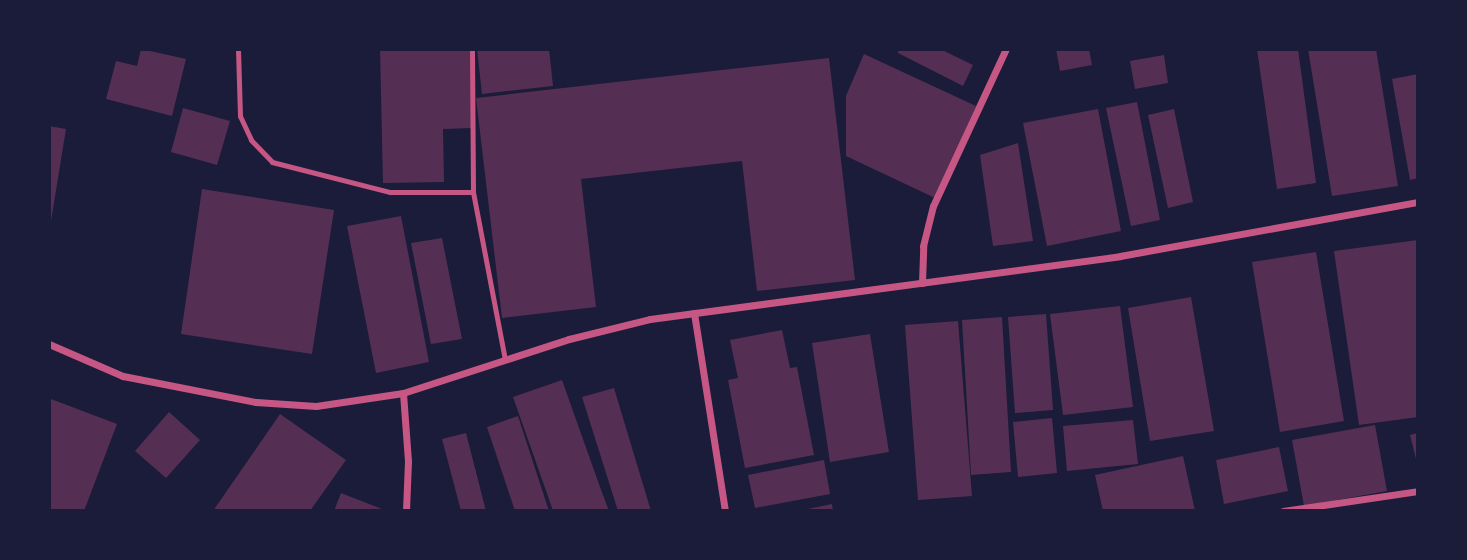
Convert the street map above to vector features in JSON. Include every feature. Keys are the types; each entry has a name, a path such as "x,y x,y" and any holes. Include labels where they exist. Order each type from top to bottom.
{"street":[{"path":"922,283 923,246 933,206 1006,49"},
{"path":"49,344 123,376 257,402 316,405 403,393 505,359 650,319 1120,256 1418,201"},
{"path":"694,313 725,511"},
{"path":"403,393 408,461 406,511"},
{"path":"1283,511 1418,491"}],"lane":[{"path":"238,49 240,116 251,140 272,162 390,192 473,192"},
{"path":"472,49 473,192 505,359"}],"building":[{"path":"141,49 186,59 172,116 106,99 116,61 137,66"},
{"path":"380,49 471,49 472,128 443,129 444,182 383,183"},
{"path":"477,49 549,49 553,86 482,94"},
{"path":"899,49 940,49 973,65 963,86 898,53"},
{"path":"1056,49 1089,49 1092,65 1060,71"},
{"path":"1257,49 1298,49 1316,183 1277,189"},
{"path":"1308,49 1376,49 1398,186 1332,196"},
{"path":"864,54 976,106 935,198 846,156 846,96"},
{"path":"1164,55 1168,83 1135,89 1130,61"},
{"path":"829,58 855,280 757,291 742,161 581,179 596,307 502,318 476,98"},
{"path":"1418,74 1418,178 1410,180 1392,79"},
{"path":"1137,102 1160,220 1131,226 1106,108"},
{"path":"183,108 230,121 217,165 171,152"},
{"path":"1098,109 1121,231 1047,246 1023,123"},
{"path":"1174,109 1193,202 1168,208 1148,115"},
{"path":"49,126 66,129 50,227 49,227"},
{"path":"1018,143 1033,241 993,246 980,155"},
{"path":"202,189 334,210 312,354 181,334"},
{"path":"401,216 429,362 376,373 347,226"},
{"path":"442,238 462,339 431,344 411,243"},
{"path":"1418,240 1418,417 1359,425 1334,251"},
{"path":"1316,252 1344,421 1280,432 1252,262"},
{"path":"1191,297 1214,431 1150,441 1128,308"},
{"path":"1120,306 1133,407 1063,415 1050,314"},
{"path":"1046,314 1053,410 1015,413 1008,317"},
{"path":"1002,317 1011,472 971,475 962,320"},
{"path":"958,321 972,496 918,500 905,325"},
{"path":"782,330 790,368 797,367 814,455 745,468 728,380 738,378 730,340"},
{"path":"870,334 889,452 830,462 812,343"},
{"path":"562,380 609,511 553,511 513,397"},
{"path":"614,388 651,511 618,511 582,397"},
{"path":"51,399 117,424 84,511 49,511"},
{"path":"169,412 200,440 166,478 135,451"},
{"path":"280,414 346,460 310,511 213,511"},
{"path":"518,416 549,511 515,511 487,427"},
{"path":"1052,418 1057,473 1018,477 1013,422"},
{"path":"1133,420 1138,464 1067,471 1063,426"},
{"path":"1375,425 1387,491 1304,506 1292,440"},
{"path":"466,433 486,511 461,511 442,439"},
{"path":"1418,433 1418,463 1417,463 1410,435"},
{"path":"1279,447 1288,491 1224,504 1216,460"},
{"path":"1183,456 1195,511 1103,511 1095,475"},
{"path":"824,460 830,494 755,508 748,475"},
{"path":"341,493 387,511 334,511"},
{"path":"832,504 833,511 803,510"}]}
